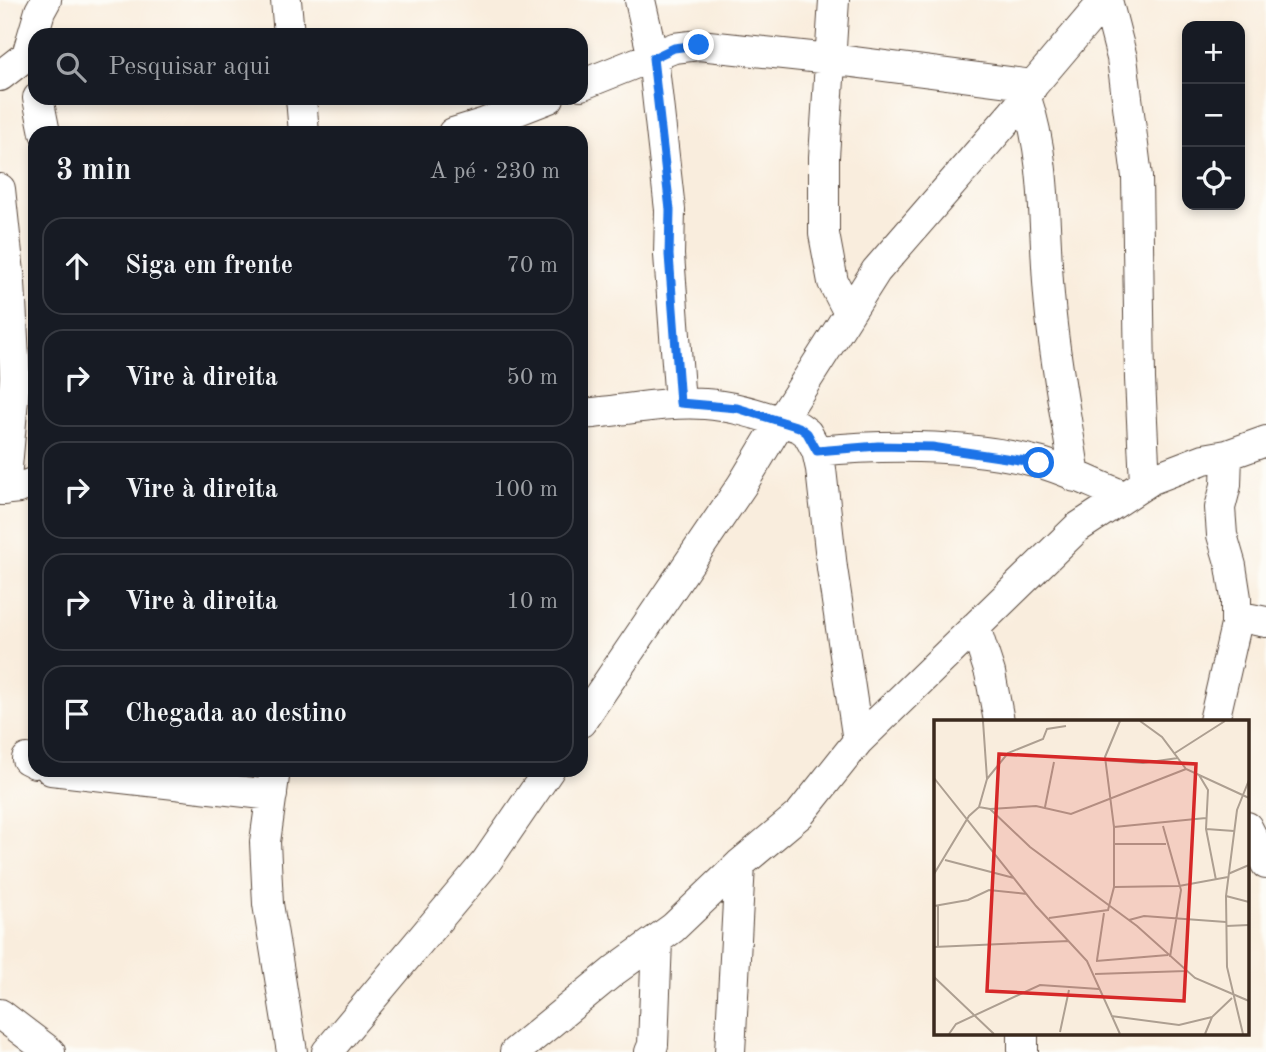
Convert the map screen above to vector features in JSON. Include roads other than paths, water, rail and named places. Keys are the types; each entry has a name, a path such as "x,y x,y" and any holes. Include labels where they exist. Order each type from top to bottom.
{"street":[{"path":"35,28 46,0"},
{"path":"286,0 288,28"},
{"path":"640,0 653,58 670,210 669,255 680,403"},
{"path":"834,0 824,157 824,234 833,282 849,313"},
{"path":"588,712 742,485 876,271 1106,0"},
{"path":"1106,0 1122,58 1137,177 1140,379 1134,490"},
{"path":"588,82 674,48 699,45 830,59 1030,91"},
{"path":"28,52 28,59"},
{"path":"0,76 27,55"},
{"path":"1030,91 1039,162 1050,309 1075,477"},
{"path":"39,105 44,126"},
{"path":"302,105 303,126"},
{"path":"475,126 531,105"},
{"path":"0,190 10,282 15,377 3,490 28,484"},
{"path":"588,413 680,403 737,408 799,427 807,433 817,451 858,741"},
{"path":"515,1052 615,970 673,928 740,864 800,814 858,741 1077,528 1134,490 1204,459 1266,441"},
{"path":"817,451 878,446 932,447 1039,463 1075,477 1134,490"},
{"path":"1214,720 1236,625 1231,566 1222,535 1220,508 1226,485 1227,454"},
{"path":"1236,615 1266,622"},
{"path":"975,627 990,673 999,720"},
{"path":"199,777 274,783 265,842 268,904 292,1052"},
{"path":"327,1052 486,862 543,777"},
{"path":"1248,829 1266,864"},
{"path":"730,1052 740,864"},
{"path":"650,1052 653,1045 657,940"},
{"path":"0,1014 50,1052"},
{"path":"1023,1034 1023,1052"}]}
